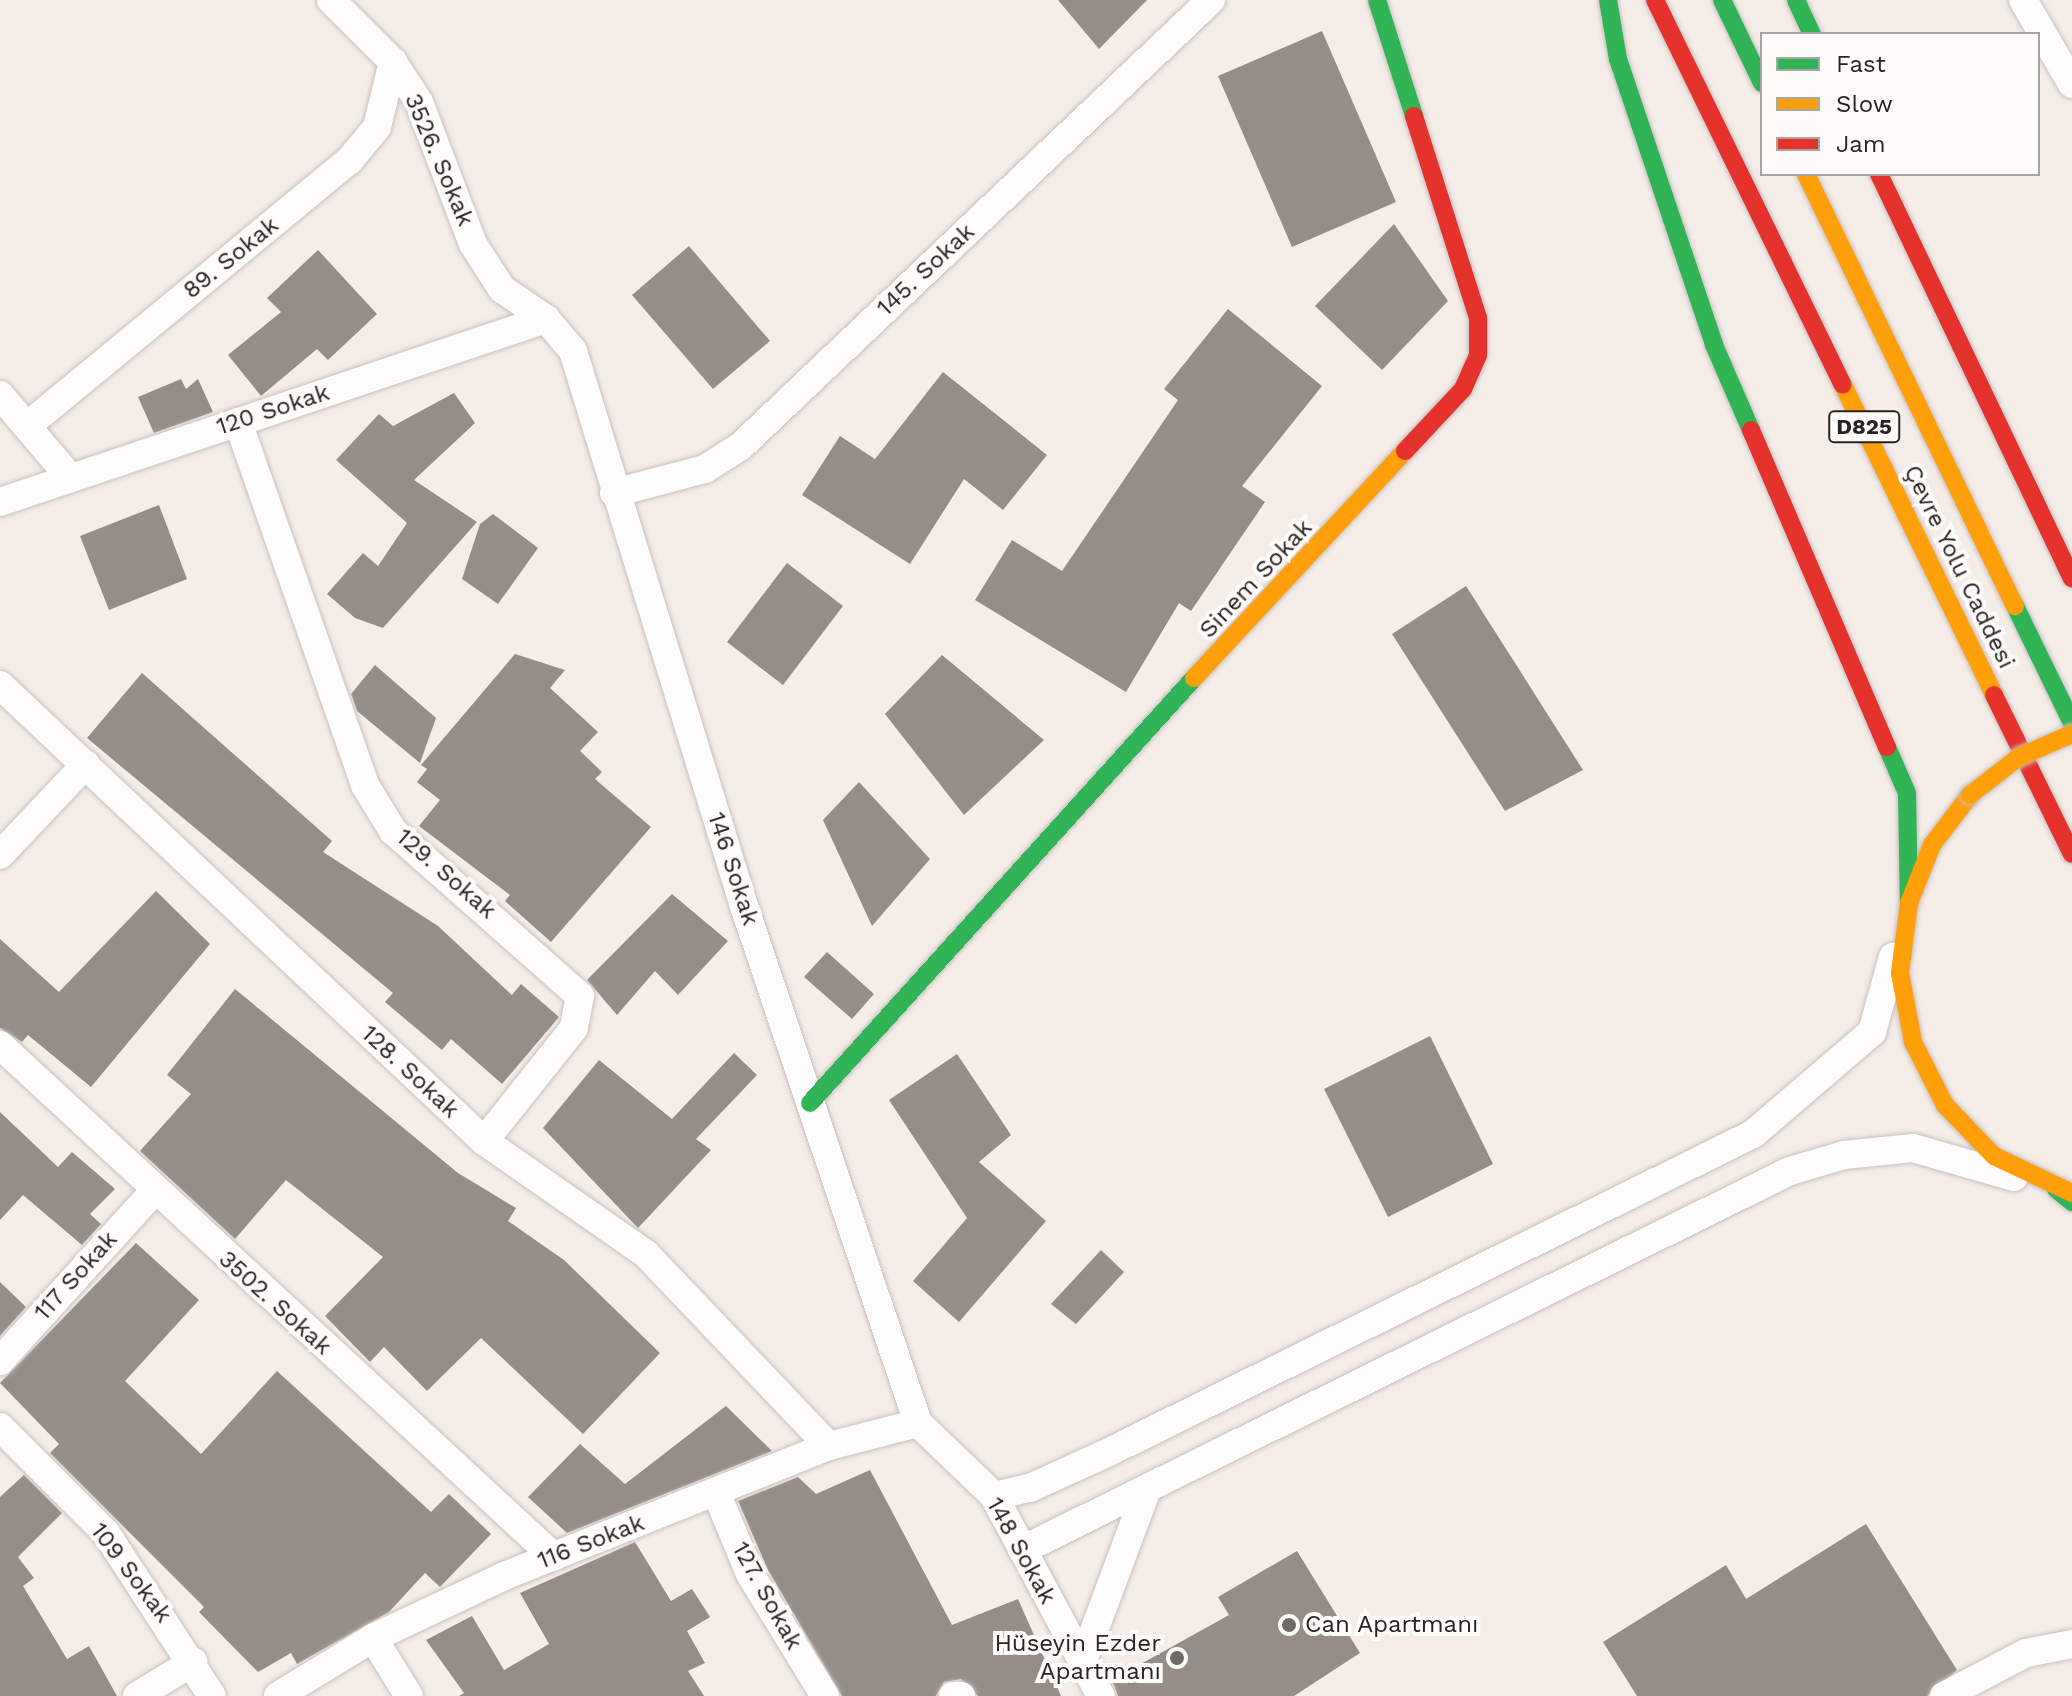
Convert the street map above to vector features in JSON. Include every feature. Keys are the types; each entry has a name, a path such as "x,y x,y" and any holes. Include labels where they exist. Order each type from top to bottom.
{"main road":[{"name":"Sinem Sokak","path":"810,1103 955,935 1463,389 1478,355 1478,318 1377,0"},
{"path":"1608,0 1618,59 1714,345 1907,793 1909,903 1900,973 1919,1055 1945,1105 1994,1156 2067,1195"},
{"name":"Çevre Yolu Caddesi","path":"1655,0 2072,854"},
{"path":"1722,0 1760,79"},
{"path":"1796,0 1811,32"},
{"name":"Çevre Yolu Caddesi","path":"1807,176 2072,723"},
{"path":"1880,176 2072,578"},
{"path":"1909,903 1932,845 1970,795 2019,757 2072,734"}],"street":[{"name":"3526. Sokak","path":"331,0 393,62 419,102 473,244 502,289 546,319"},
{"name":"145. Sokak","path":"614,493 705,469 741,446 1211,0"},
{"path":"2023,0 2072,84"},
{"name":"89. Sokak","path":"27,426 349,161 377,127 393,62"},
{"name":"146 Sokak","path":"546,319 573,351 614,493 810,1103 918,1423"},
{"name":"120 Sokak","path":"0,502 68,475 546,319"},
{"path":"0,395 68,475"},
{"name":"129. Sokak","path":"238,422 365,785 393,831 580,996 574,1028 484,1141"},
{"name":"128. Sokak","path":"0,685 484,1141 646,1254 829,1446"},
{"path":"0,855 86,764"},
{"path":"994,1496 1030,1488 1109,1452 1753,1134 1872,1032 1909,903"},
{"name":"3502. Sokak","path":"0,1045 153,1192 554,1557"},
{"path":"1022,1550 1146,1492 1790,1171 1844,1155 1913,1148 2067,1195"},
{"name":"117 Sokak","path":"0,1361 153,1192"},
{"name":"148 Sokak","path":"918,1423 994,1496 1101,1696"},
{"name":"116 Sokak","path":"278,1696 373,1638 554,1557 829,1446 918,1423"},
{"name":"109 Sokak","path":"0,1427 106,1533 193,1662 212,1696"},
{"name":"127. Sokak","path":"716,1492 750,1574 825,1696"},
{"path":"1082,1663 1146,1492"},
{"path":"373,1638 409,1696"},
{"path":"1944,1696 2026,1653 2072,1644"},
{"path":"137,1696 193,1662"},
{"path":"953,1696 961,1696"}],"building":[{"path":"1058,0 1147,0 1099,49"},
{"path":"1322,31 1396,202 1292,247 1218,76"},
{"path":"1394,224 1448,301 1382,370 1315,306"},
{"path":"689,246 770,341 713,389 632,295"},
{"path":"318,250 377,314 328,360 317,349 261,396 228,355 281,312 267,298"},
{"path":"1228,309 1322,386 1242,486 1265,502 1191,611 1179,603 1126,692 975,600 1012,540 1062,571 1178,400 1164,389"},
{"path":"943,372 1047,455 1003,510 964,479 910,564 802,495 840,436 875,459"},
{"path":"181,379 186,389 198,379 213,412 154,433 138,397"},
{"path":"454,393 475,423 414,480 477,522 383,628 355,618 327,594 363,553 378,566 407,523 336,460 379,414 393,426"},
{"path":"159,505 187,579 109,610 80,536"},
{"path":"493,514 538,548 498,604 462,579 480,524"},
{"path":"787,563 843,606 783,685 727,642"},
{"path":"1466,586 1583,770 1505,811 1392,634"},
{"path":"515,654 565,670 550,688 598,732 580,751 602,772 595,779 651,827 551,942 505,901 510,895 419,826 440,800 417,782 427,769 421,765"},
{"path":"942,655 1044,740 964,815 885,714"},
{"path":"375,665 436,718 420,763 357,711 351,694"},
{"path":"142,673 332,841 323,852 438,926 512,995 521,984 559,1017 502,1084 451,1039 442,1050 385,1002 393,993 87,738"},
{"path":"859,782 930,859 872,926 823,820"},
{"path":"156,891 210,944 91,1087 28,1035 22,1042 0,1028 0,939 59,992"},
{"path":"672,894 728,941 678,995 655,971 617,1015 587,980"},
{"path":"827,952 874,994 852,1019 804,977"},
{"path":"235,989 458,1173 516,1208 508,1221 564,1260 660,1353 583,1434 481,1338 427,1391 384,1347 370,1362 325,1316 383,1257 286,1180 235,1239 140,1151 191,1094 167,1075"},
{"path":"1430,1036 1493,1164 1388,1217 1324,1089"},
{"path":"734,1053 757,1075 696,1139 711,1150 638,1228 543,1128 599,1060 672,1119"},
{"path":"957,1054 1011,1135 979,1162 1046,1221 959,1322 913,1281 967,1218 889,1100"},
{"path":"0,1112 58,1167 72,1152 115,1189 90,1214 101,1224 82,1245 23,1195 0,1220"},
{"path":"136,1243 199,1300 125,1381 201,1454 277,1371 431,1512 449,1494 491,1534 440,1587 425,1573 389,1612 297,1664 291,1653 258,1672 199,1612 204,1607 50,1453 59,1444 0,1383"},
{"path":"1101,1250 1124,1272 1076,1324 1051,1304"},
{"path":"0,1282 26,1307 0,1336"},
{"path":"726,1406 772,1451 567,1533 528,1497 580,1444 625,1484"},
{"path":"870,1470 952,1625 1018,1599 1061,1696 978,1696 961,1679 944,1682 936,1696 842,1696 768,1570 738,1501 798,1477 816,1494"},
{"path":"24,1475 62,1513 18,1557 34,1578 23,1586 67,1659 89,1646 117,1696 0,1696 0,1497"},
{"path":"1866,1524 1957,1670 1927,1696 1637,1696 1603,1642 1726,1565 1746,1599"},
{"path":"635,1542 671,1601 692,1589 710,1617 687,1631 705,1663 688,1671 704,1696 459,1696 464,1693 426,1640 472,1616 504,1670 549,1644 520,1593"},
{"path":"1297,1551 1360,1653 1294,1696 1118,1696 1112,1680 1229,1615 1218,1597"}],"traffic: fast":[{"path":"1377,0 1414,116"},
{"path":"1608,0 1618,59 1714,345 1751,430"},
{"path":"1722,0 1760,79"},
{"path":"1796,0 1811,32"},
{"path":"2015,606 2072,723"},
{"path":"810,1103 1194,678"},
{"path":"1887,747 1907,793 1909,903"},
{"path":"2056,1189 2072,1202"}],"traffic: slow":[{"path":"1807,176 2015,606"},
{"path":"1843,385 1994,695"},
{"path":"1194,678 1405,451"},
{"path":"1970,795 2019,757 2072,734"},
{"path":"1970,795 1932,845 1909,903 1900,973 1913,1042 1945,1105 1994,1156 2072,1193"}],"traffic: jam":[{"path":"1655,0 1843,385"},
{"path":"1405,451 1463,389 1478,355 1478,318 1414,116"},
{"path":"1880,176 2072,578"},
{"path":"1751,430 1887,747"},
{"path":"1994,695 2072,854"}],"place":[{"name":"Can Apartmanı","path":"1289,1625"},
{"name":"Hüseyin Ezder Apartmanı","path":"1177,1658"}]}
